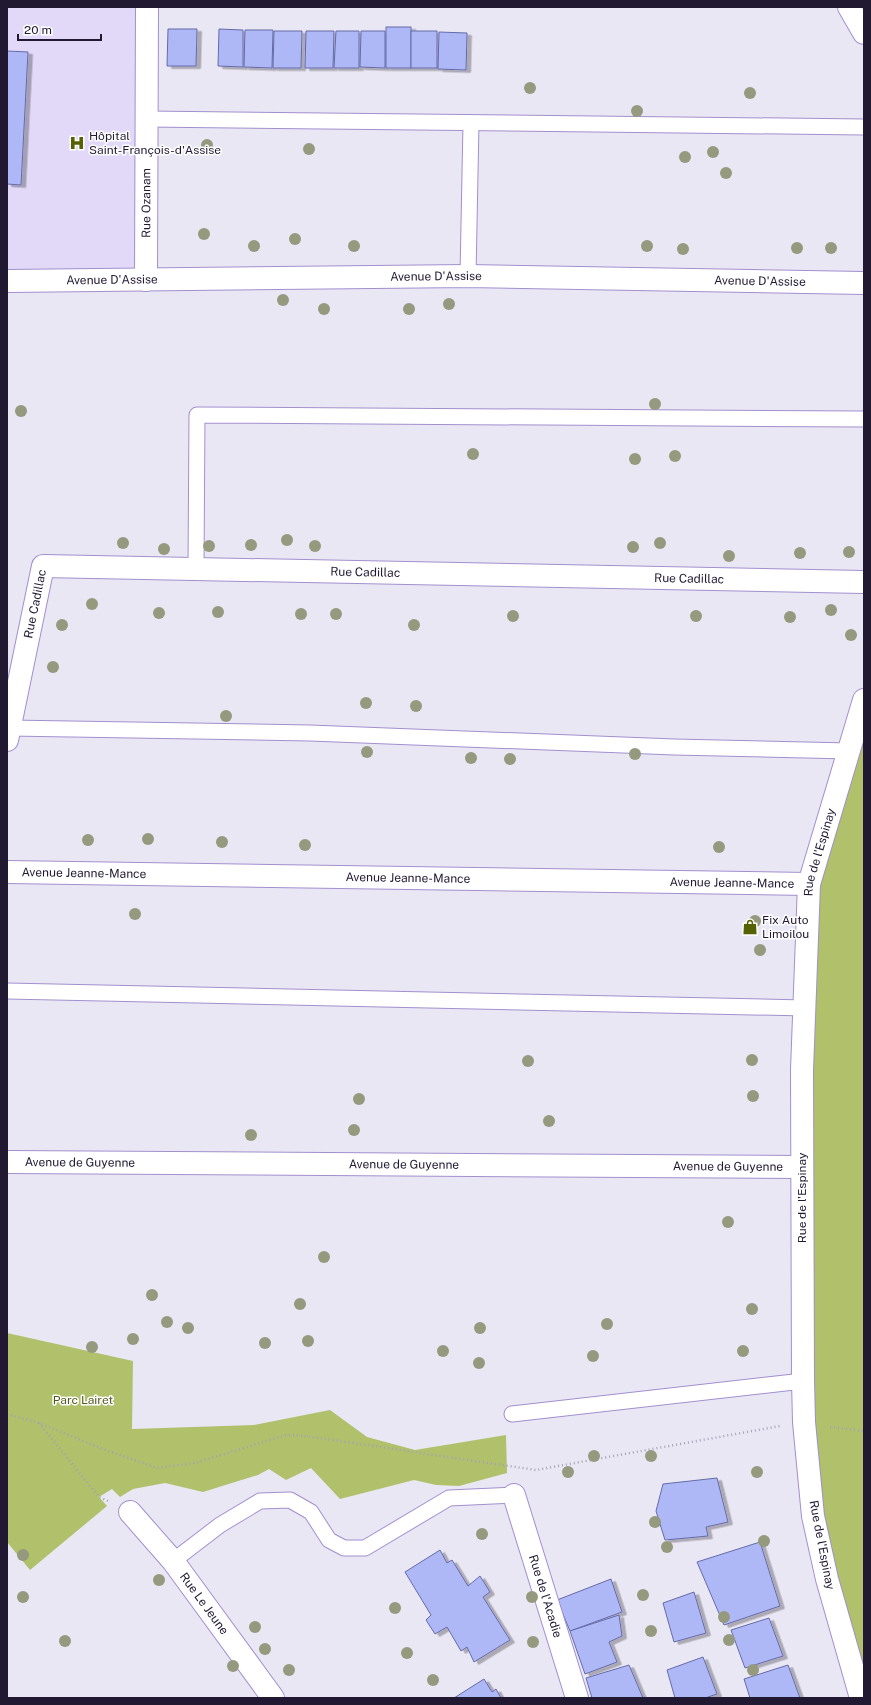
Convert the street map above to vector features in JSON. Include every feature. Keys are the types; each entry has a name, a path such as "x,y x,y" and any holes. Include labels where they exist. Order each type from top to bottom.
{"street":[{"name":"Rue Ozanam","path":"146,280 147,7"},
{"path":"849,7 864,33"},
{"name":"Avenue D'Assise","path":"7,281 468,276 864,283"},
{"name":"Rue Cadillac","path":"8,734 43,566 864,582"},
{"name":"Rue de l'Espinay","path":"861,1698 827,1579 814,1516 804,1422 802,1167 804,1008 809,884 864,700"},
{"name":"Avenue Jeanne-Mance","path":"7,872 809,884"},
{"name":"Avenue de Guyenne","path":"7,1162 802,1167"},
{"name":"Rue de l'Acadie","path":"514,1495 576,1698"},
{"name":"Rue Le Jeune","path":"130,1512 172,1561 273,1698"}],"lane":[{"path":"146,119 864,127"},
{"path":"468,276 471,123"},
{"path":"196,569 197,415 864,419"},
{"path":"8,734 310,733 674,747 849,751"},
{"path":"7,990 804,1008"},
{"path":"512,1414 803,1381"},
{"path":"172,1561 220,1525 260,1500 290,1500 311,1512 329,1540 344,1548 365,1548 449,1498 514,1495"}],"path":[{"path":"7,1414 38,1423 103,1449 157,1468 195,1463 286,1435 306,1436 536,1470 804,1422 864,1431"},
{"path":"38,1423 99,1496 130,1512"}],"shaded area":[{"name":"Hôpital Saint-François-d'Assise","path":"7,7 147,7 146,280 7,281"}],"green space":[{"path":"864,740 864,1698 813,1516 809,884 841,779"},
{"name":"Parc Lairet","path":"7,1333 133,1361 132,1429 254,1425 330,1410 367,1437 415,1450 506,1435 507,1473 459,1486 436,1485 414,1480 340,1499 311,1468 286,1480 269,1469 258,1475 203,1492 165,1483 133,1489 120,1497 112,1489 99,1497 107,1506 30,1570 7,1542"}],"building":[{"path":"386,27 411,27 411,68 386,68"},
{"path":"168,29 197,29 196,66 167,66"},
{"path":"219,29 243,30 243,67 218,66"},
{"path":"245,30 273,30 272,68 244,67"},
{"path":"274,31 302,31 301,68 273,68"},
{"path":"306,31 334,31 333,68 305,68"},
{"path":"336,31 359,31 359,68 334,68"},
{"path":"361,31 385,31 385,68 360,67"},
{"path":"411,31 437,31 437,68 411,68"},
{"path":"439,32 467,33 466,70 438,69"},
{"path":"7,51 28,52 21,185 7,184"},
{"path":"717,1478 728,1522 706,1527 708,1536 665,1540 656,1511 663,1484"},
{"path":"760,1542 780,1606 724,1625 697,1562"},
{"path":"440,1550 447,1563 452,1560 468,1586 480,1576 490,1592 483,1597 510,1640 474,1662 467,1647 461,1651 447,1627 435,1634 426,1620 431,1615 405,1572"},
{"path":"611,1579 622,1612 570,1631 557,1600"},
{"path":"694,1592 706,1633 674,1642 663,1603"},
{"path":"619,1615 622,1636 609,1642 617,1662 585,1674 570,1631"},
{"path":"769,1618 783,1656 745,1668 731,1630"},
{"path":"703,1657 717,1694 705,1698 675,1698 667,1670"},
{"path":"629,1665 643,1698 592,1698 586,1678"},
{"path":"788,1665 800,1698 750,1698 744,1679"},
{"path":"484,1679 492,1692 496,1689 501,1698 454,1698"}],"place":[{"name":"Hôpital Saint-François-d'Assise","path":"77,143"},
{"name":"Fix Auto Limoilou","path":"750,927"}]}
